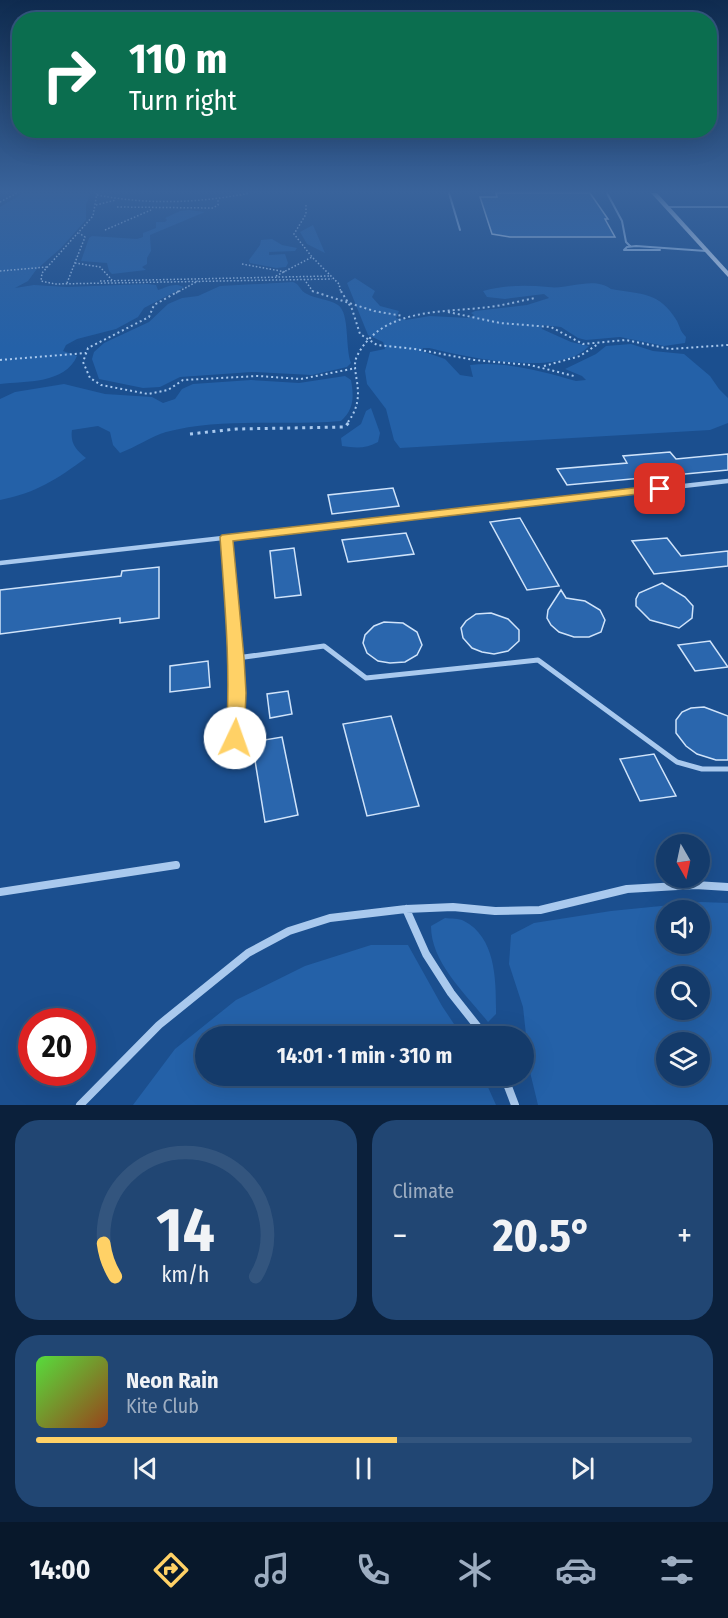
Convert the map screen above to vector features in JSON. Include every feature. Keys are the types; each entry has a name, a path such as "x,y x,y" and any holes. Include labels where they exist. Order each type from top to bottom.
{"street":[{"path":"700,245 728,275"}],"lane":[{"path":"669,249 624,250 630,246 705,250"},
{"path":"0,563 728,481"},
{"path":"226,537 237,658 238,693 235,738"},
{"path":"237,658 324,646 366,678 538,660 677,762 698,770 712,772 728,769"},
{"path":"0,892 176,865"},
{"path":"80,1105 159,1025 248,953 289,931 330,918 406,909 453,907 495,911 540,910 627,888 728,887"},
{"path":"406,909 426,954 451,993 477,1026"},
{"path":"508,1086 515,1105"}],"path":[{"path":"68,245 42,273 41,281 66,283 332,279"},
{"path":"66,283 82,245"},
{"path":"302,245 329,276 339,284 358,321 360,334 368,341 377,345 415,349 474,360 542,367 574,376"},
{"path":"274,277 312,257"},
{"path":"75,263 100,267 112,280"},
{"path":"242,264 286,272"},
{"path":"0,271 47,267"},
{"path":"66,283 329,276"},
{"path":"304,279 309,289 314,292 346,300 374,311 404,316 490,307 535,298"},
{"path":"198,281 154,305 149,317 94,343 86,353 83,362 90,378 101,385 148,394 161,393 183,380 251,376 301,379 356,368"},
{"path":"444,311 500,323 551,327 560,330 577,342 599,343 626,340 670,350 728,345"},
{"path":"190,434 236,429 345,427 357,413 360,402 355,359 358,353 376,331 404,316"},
{"path":"542,367 570,361 591,351 599,343"},
{"path":"0,360 86,353"}],"shaded area":[{"path":"0,245 64,245 36,270 28,281 15,288 34,285 67,287 147,284 156,285 158,290 174,285 184,287 144,308 138,317 116,329 77,339 66,345 63,351 77,356 64,372 44,379 0,384"},
{"path":"87,245 151,245 147,264 142,267 146,270 112,274 107,263 81,261"},
{"path":"260,245 281,245 297,248 295,251 269,252 269,255 285,254 288,263 286,267 276,268 250,263 249,260"},
{"path":"308,245 321,245 325,253"},
{"path":"355,278 375,291 372,297 380,306 399,311 396,318 406,320 430,316 469,318 474,315 471,313 475,311 527,305 549,298 544,294 505,299 487,297 483,291 507,287 556,287 588,283 649,296 670,311 686,337 685,343 664,346 620,337 586,340 578,338 561,327 541,325 542,329 571,342 589,346 575,356 557,361 535,363 488,360 429,348 423,348 422,351 445,359 460,375 473,377 470,365 497,364 537,370 576,381 586,380 565,369 596,354 606,346 631,344 653,351 684,354 710,376 728,398 728,423 710,430 400,448 394,440 386,409 367,384 365,371 370,352 385,349 383,342 368,335 347,283"},
{"path":"293,282 305,293 334,303 342,309 351,363 347,367 312,375 252,372 180,377 160,387 143,388 99,379 92,359 94,352 104,343 149,322 168,304 182,298 198,296 220,286"},
{"path":"345,376 351,380 353,397 351,407 341,421 231,423 188,427 160,434 120,453 113,445 110,432 98,426 72,430 74,446 86,458 46,484 0,500 0,399 15,392 64,384 105,394 152,397 163,403 175,399 182,389 193,384 251,380 299,383"},
{"path":"371,408 380,433 378,442 360,447 342,446 341,438 361,424 366,411"},
{"path":"710,902 728,903 728,1105 538,1105 533,1086 534,1026 525,1026 523,1007 509,964 511,935 534,923 656,906 656,954 710,954"},
{"path":"445,918 462,920 475,929 489,950 495,975 496,1014 488,1022 451,977 437,953 431,926"},
{"path":"371,945 408,945 455,1026 204,1026 236,1000 305,966"},
{"path":"195,1033 195,1086 487,1086 496,1105 133,1105 175,1049"}],"building":[{"path":"670,452 676,459 728,454 728,470 567,485 557,469 627,463 623,456"},
{"path":"393,488 399,506 332,514 328,495"},
{"path":"520,518 559,586 527,590 490,522"},
{"path":"406,533 414,554 348,562 342,540"},
{"path":"667,538 681,556 728,551 728,566 654,574 632,541"},
{"path":"294,548 301,595 275,598 270,551"},
{"path":"159,567 159,618 120,623 120,618 0,634 0,590 121,576 122,571"},
{"path":"662,583 685,597 693,606 692,618 679,628 650,620 636,606 639,593"},
{"path":"561,590 566,598 585,601 600,610 605,620 601,632 589,637 574,637 559,632 551,625 547,618 548,610"},
{"path":"491,613 508,619 519,630 519,641 508,651 494,654 482,652 472,648 463,638 461,628 466,621 476,614"},
{"path":"384,622 403,623 417,632 422,645 417,655 405,662 390,663 378,661 367,653 363,643 365,635 374,626"},
{"path":"710,641 728,667 695,671 678,645"},
{"path":"208,661 210,687 170,692 170,666"},
{"path":"288,691 292,714 270,718 267,694"},
{"path":"704,707 728,716 728,760 716,760 697,754 686,746 676,733 676,720 682,712 691,708"},
{"path":"391,716 419,806 367,816 343,724"},
{"path":"282,737 298,815 265,822 252,742"},
{"path":"654,754 676,796 640,801 620,759"}],"route":[{"path":"235,738 238,693 237,658 226,537 660,489"}]}
